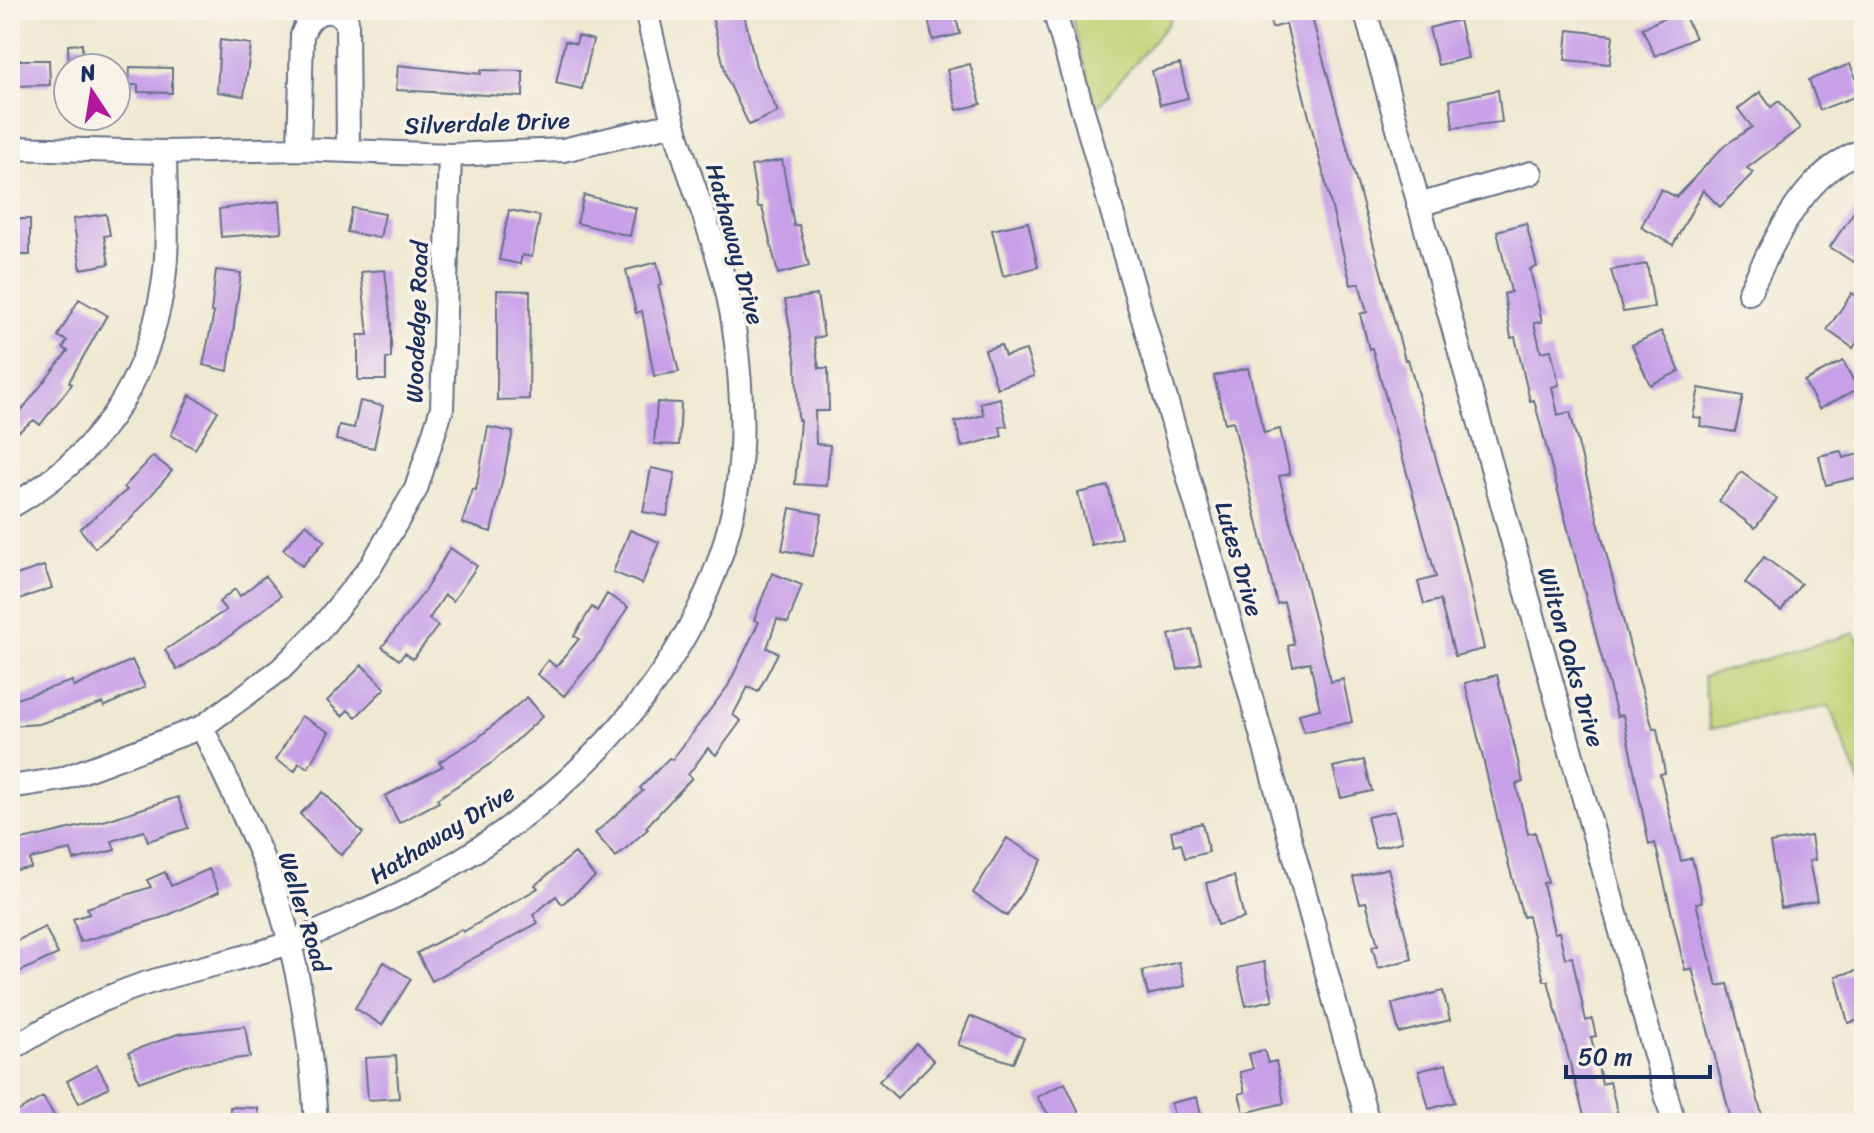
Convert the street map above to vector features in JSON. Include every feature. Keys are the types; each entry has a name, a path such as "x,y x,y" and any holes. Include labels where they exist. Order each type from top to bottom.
{"street":[{"name":"Hathaway Drive","path":"10,1050 52,1023 139,985 290,943 419,884 501,833 543,801 596,751 643,698 678,647 707,590 728,528 738,482 741,434 739,380 734,325 718,262 674,124 646,10"},
{"name":"Lutes Drive","path":"1054,10 1237,646 1368,1123"},
{"name":"Wilton Oaks Drive","path":"1365,10 1674,1123"},
{"path":"299,149 302,35 308,20 319,12 338,12 347,21 348,150"},
{"name":"Silverdale Drive","path":"10,148 165,152 299,149 450,155 563,150 674,124"},
{"path":"1749,293 1804,194 1832,167 1864,150"},
{"path":"10,507 45,488 86,453 109,424 137,376 164,283 165,152"},
{"name":"Woodedge Road","path":"10,787 62,779 202,727 281,669 317,633 371,566 416,489 442,408 450,155"},
{"path":"1418,205 1531,173"},
{"name":"Weller Road","path":"202,727 267,871 290,943 311,1041 316,1123"}],"green space":[{"path":"1070,10 1174,10 1168,24 1096,109"},
{"path":"1855,633 1864,655 1864,794 1829,706 1710,729 1703,677"}],"building":[{"path":"743,10 756,66 778,112 749,125 727,79 712,17"},
{"path":"926,10 954,10 960,34 933,40"},
{"path":"1267,10 1320,10 1321,15 1312,18 1405,360 1408,359 1461,548 1484,649 1455,656 1440,600 1424,604 1418,582 1436,577 1372,348 1369,349 1360,314 1367,312 1359,283 1351,285 1286,24 1272,28"},
{"path":"1682,10 1695,38 1655,56 1642,28"},
{"path":"1459,20 1468,58 1438,65 1429,28"},
{"path":"1568,30 1613,35 1610,64 1565,60"},
{"path":"578,36 593,40 582,89 556,83 565,41 576,44"},
{"path":"220,40 251,44 244,96 217,92"},
{"path":"82,44 82,52 68,52 68,45"},
{"path":"10,60 49,60 50,85 15,86 15,77 10,77"},
{"path":"970,64 981,104 957,110 947,70"},
{"path":"1180,64 1188,98 1160,105 1152,71"},
{"path":"1850,64 1862,94 1820,110 1809,80"},
{"path":"398,65 481,74 481,70 523,71 523,97 396,90"},
{"path":"132,67 172,68 172,93 138,92 138,85 132,85"},
{"path":"1498,90 1502,122 1453,128 1450,100"},
{"path":"1760,92 1771,107 1779,101 1800,128 1747,168 1753,173 1720,207 1703,190 1673,245 1641,227 1661,189 1676,197 1724,146 1752,127 1738,109"},
{"path":"782,160 794,226 799,225 809,266 778,274 762,207 758,207 751,166"},
{"path":"584,195 636,208 630,236 577,223"},
{"path":"1864,197 1864,246 1853,262 1830,247"},
{"path":"280,201 282,232 221,237 219,209"},
{"path":"352,208 385,214 380,238 347,232"},
{"path":"509,210 540,216 532,257 522,255 520,264 499,260"},
{"path":"106,214 110,235 104,236 109,264 81,269 73,219"},
{"path":"10,219 30,219 30,255 10,255"},
{"path":"1028,222 1038,267 1003,276 992,230"},
{"path":"1526,223 1537,267 1530,269 1542,322 1534,323 1541,352 1551,350 1559,385 1552,387 1558,415 1570,412 1635,666 1653,729 1657,729 1665,773 1660,774 1681,861 1692,858 1702,902 1696,903 1717,986 1728,984 1764,1123 1732,1123 1692,968 1685,970 1655,843 1649,845 1623,715 1617,716 1534,400 1530,401 1515,337 1511,338 1504,294 1511,292 1497,231"},
{"path":"657,262 662,284 658,285 679,372 654,376 642,311 636,313 626,270"},
{"path":"1647,264 1654,307 1623,312 1611,270"},
{"path":"216,270 241,273 228,371 203,365 214,313 211,312"},
{"path":"385,270 391,323 391,358 386,359 386,380 358,380 358,335 368,335 361,272"},
{"path":"497,290 530,291 529,399 497,400"},
{"path":"1852,293 1864,301 1864,332 1853,348 1827,330"},
{"path":"817,295 824,336 814,338 819,368 828,368 829,411 815,411 816,444 830,445 827,486 795,484 800,420 796,363 785,300"},
{"path":"79,299 107,315 69,382 72,384 40,425 34,420 10,438 10,425 68,351 63,348 67,341 58,336"},
{"path":"1661,331 1680,371 1650,385 1632,345"},
{"path":"1001,345 1005,356 1026,350 1034,376 997,388 985,350"},
{"path":"1843,361 1858,389 1819,409 1804,381"},
{"path":"1248,368 1264,433 1280,429 1290,474 1279,476 1331,682 1343,679 1352,722 1304,732 1299,714 1320,709 1310,662 1293,666 1288,646 1294,644 1284,602 1277,604 1233,421 1225,423 1214,376"},
{"path":"1699,388 1743,396 1735,432 1700,426 1701,418 1693,417"},
{"path":"190,395 218,411 195,449 171,435"},
{"path":"1000,398 1007,426 1000,427 1002,436 962,447 955,422 984,415 980,403"},
{"path":"360,401 383,406 374,448 336,440 339,425 354,428"},
{"path":"657,402 681,403 679,445 654,444"},
{"path":"488,427 513,432 491,532 462,523 473,489 476,490"},
{"path":"1841,451 1843,458 1864,453 1864,476 1826,485 1819,456"},
{"path":"153,456 172,471 130,520 95,548 80,529 127,490 124,487"},
{"path":"651,468 675,473 667,516 643,512"},
{"path":"1741,472 1777,499 1755,528 1719,501"},
{"path":"1108,486 1121,538 1091,545 1078,493"},
{"path":"790,508 822,514 813,556 782,550"},
{"path":"306,524 325,541 302,566 283,549"},
{"path":"630,530 659,542 642,584 613,572"},
{"path":"450,548 477,566 453,601 445,595 429,619 438,626 413,659 405,653 399,660 382,647 424,592"},
{"path":"1764,557 1801,584 1781,611 1745,583"},
{"path":"44,566 52,588 16,600 10,577"},
{"path":"772,573 802,585 788,623 777,619 767,648 778,653 758,692 748,687 733,715 741,721 716,755 708,748 688,775 692,778 646,827 648,829 616,857 595,833 643,791 640,788 669,758 672,760 728,686 759,622 754,620"},
{"path":"265,576 281,596 231,635 177,670 165,650 226,610 219,602 235,589 240,596"},
{"path":"607,594 628,607 601,651 564,696 537,674 548,660 556,667 579,639 574,636 592,607 597,611"},
{"path":"1192,629 1201,663 1178,670 1169,635"},
{"path":"132,660 145,687 104,707 103,703 39,724 10,726 10,701 72,681 74,687"},
{"path":"362,665 385,688 356,717 348,710 342,716 327,701"},
{"path":"1497,675 1523,782 1516,784 1528,834 1535,832 1548,882 1543,883 1554,933 1559,932 1565,958 1572,957 1586,1021 1592,1019 1596,1036 1591,1037 1602,1084 1610,1082 1620,1123 1586,1123 1548,981 1544,981 1528,916 1523,917 1465,683"},
{"path":"527,697 543,716 493,762 437,799 439,802 399,823 385,796 443,766 439,762 478,738"},
{"path":"301,716 329,732 308,768 299,763 295,771 276,760"},
{"path":"1364,760 1372,791 1341,798 1333,767"},
{"path":"323,792 363,833 341,855 300,814"},
{"path":"178,797 188,828 148,841 144,831 112,841 115,850 74,860 71,850 30,859 31,868 10,871 10,839 27,839 107,820"},
{"path":"1395,811 1402,842 1375,848 1367,817"},
{"path":"1202,823 1209,852 1185,858 1181,843 1174,845 1171,831"},
{"path":"1811,836 1815,860 1809,861 1817,901 1781,908 1770,843"},
{"path":"1007,838 1042,860 1007,916 973,893"},
{"path":"575,853 595,877 562,904 556,896 533,915 538,923 432,981 417,953 462,929 463,932 538,888 535,885"},
{"path":"1388,868 1412,959 1378,968 1372,946 1378,945 1366,902 1360,903 1353,877"},
{"path":"209,869 219,892 164,917 80,942 73,919 89,914 87,908 151,887 147,880 165,872 171,886"},
{"path":"1234,876 1244,918 1217,925 1206,883"},
{"path":"45,927 58,954 10,976 10,944"},
{"path":"384,962 411,979 382,1025 355,1008"},
{"path":"1179,962 1185,986 1148,995 1142,971"},
{"path":"1264,962 1273,1000 1246,1006 1237,968"},
{"path":"1864,969 1864,1019 1848,1023 1836,976"},
{"path":"1443,991 1450,1020 1399,1033 1392,1004"},
{"path":"970,1016 1024,1038 1013,1063 958,1045"},
{"path":"245,1026 250,1057 185,1065 139,1082 129,1052 178,1034"},
{"path":"917,1044 934,1061 897,1098 879,1081"},
{"path":"1264,1050 1268,1063 1276,1061 1284,1103 1244,1113 1239,1094 1245,1092 1240,1072 1253,1069 1249,1054"},
{"path":"396,1056 399,1098 368,1100 365,1058"},
{"path":"1446,1064 1455,1102 1429,1109 1419,1071"},
{"path":"97,1065 109,1087 79,1103 67,1081"},
{"path":"1065,1083 1084,1123 1054,1123 1037,1097"},
{"path":"43,1097 55,1117 46,1123 10,1123 10,1116"},
{"path":"1197,1097 1202,1119 1176,1123 1171,1103"},
{"path":"230,1107 258,1108 258,1123 230,1123"}]}
